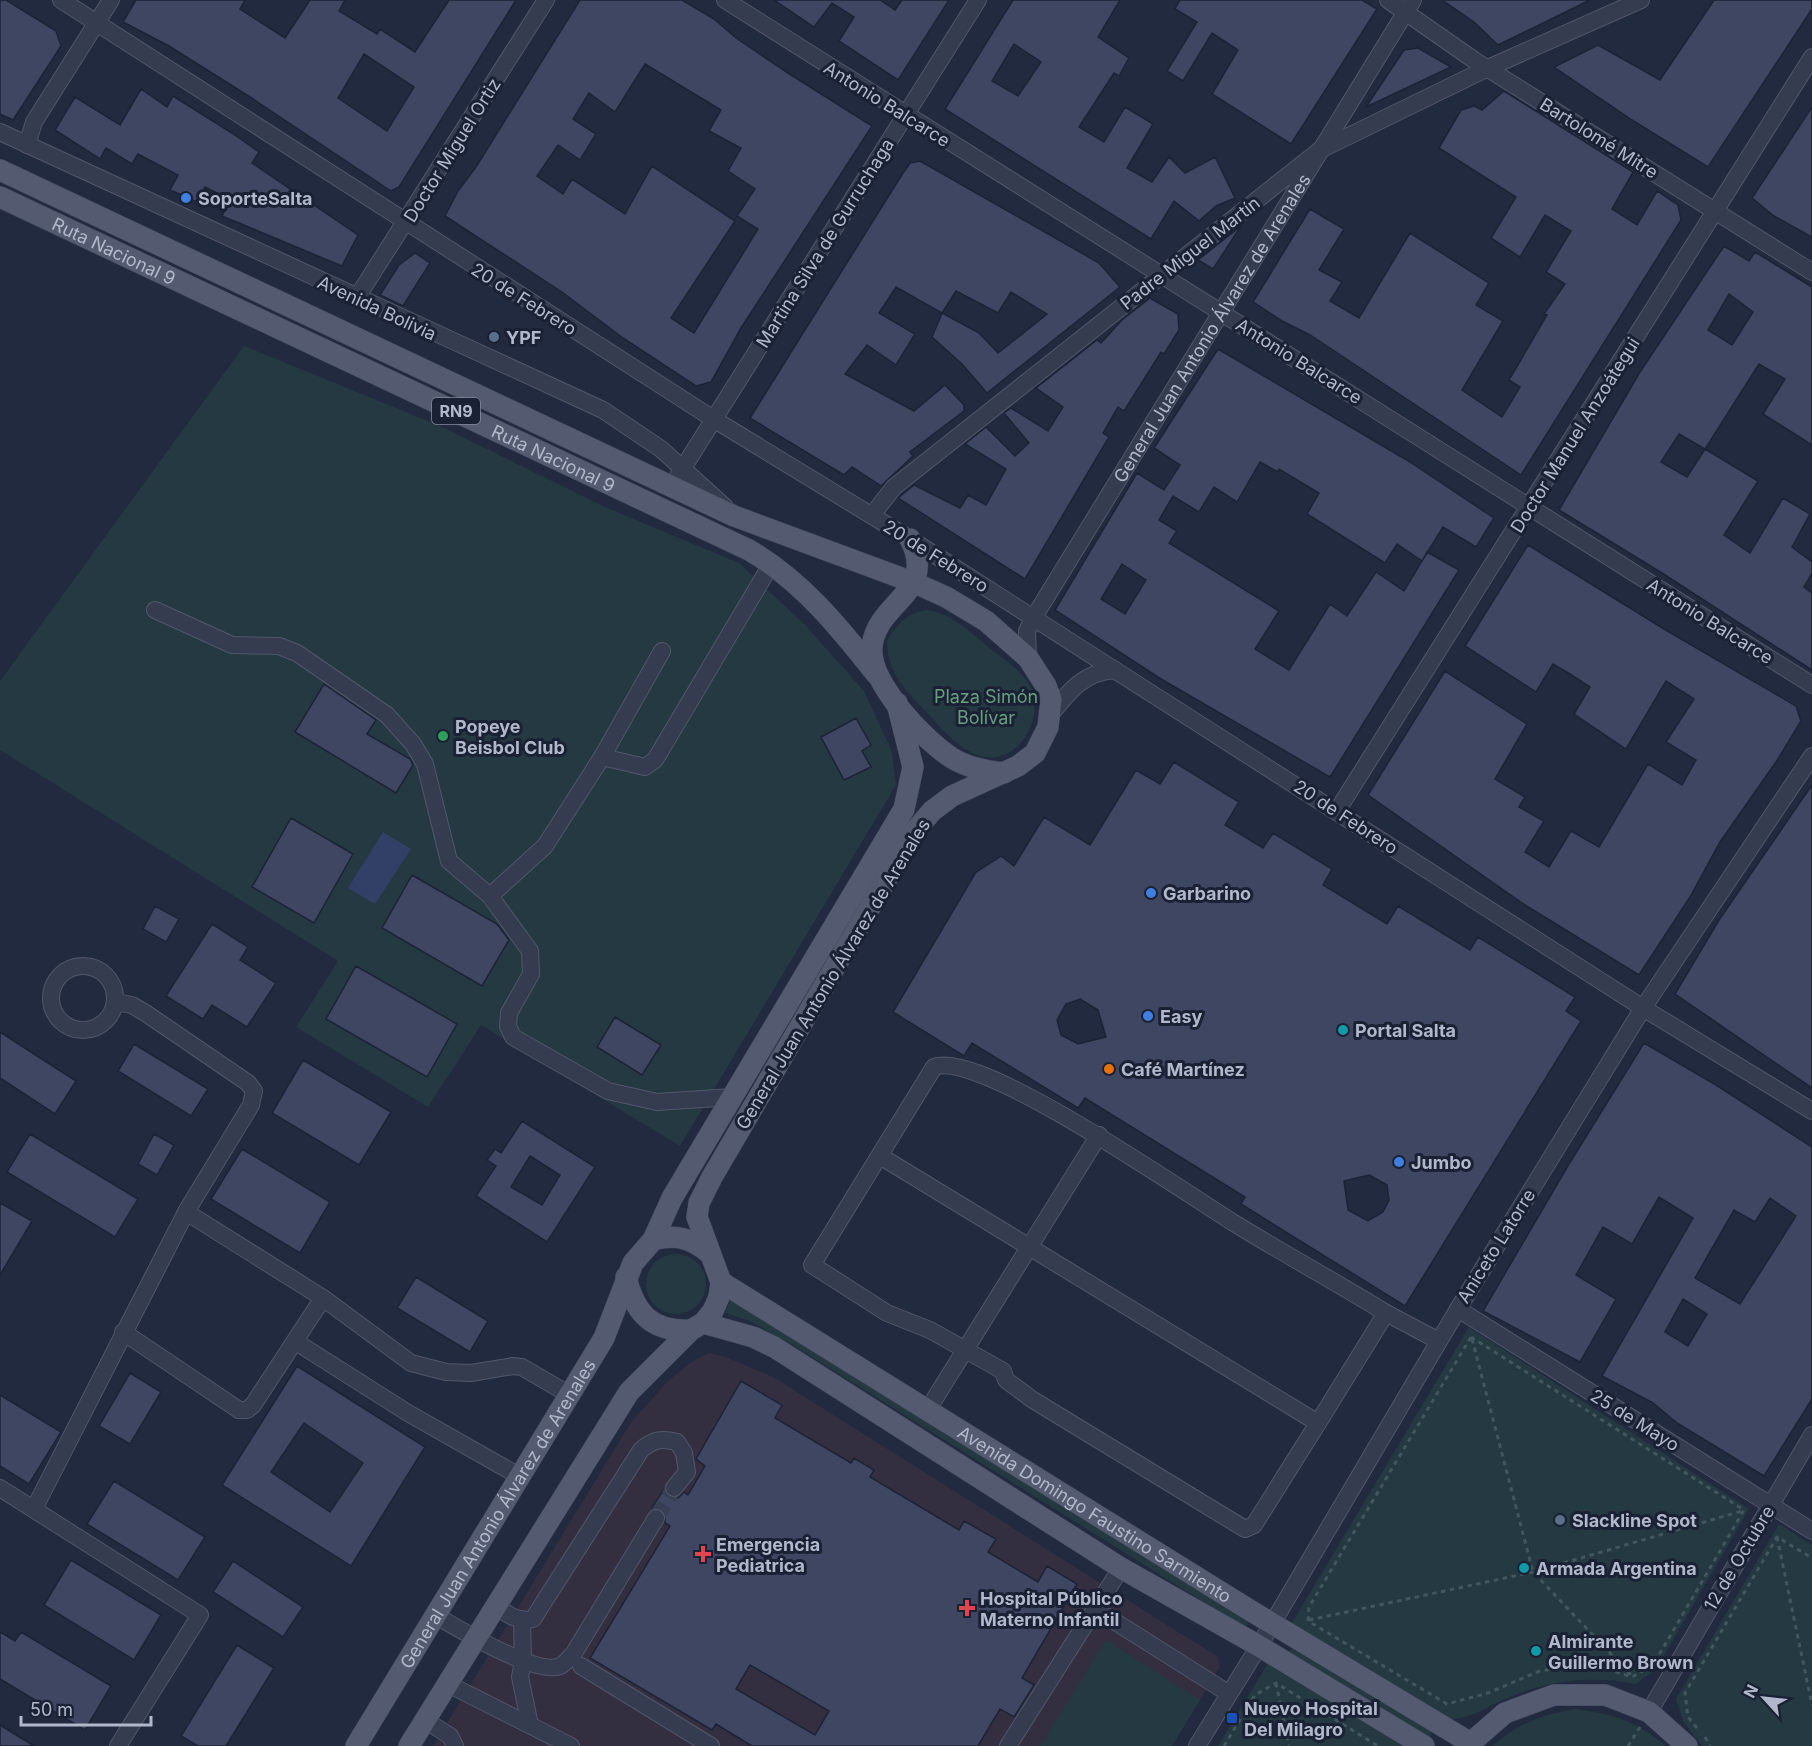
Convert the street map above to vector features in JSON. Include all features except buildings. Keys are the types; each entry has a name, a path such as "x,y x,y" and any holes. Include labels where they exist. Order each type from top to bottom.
{"main road":[{"name":"Ruta Nacional 9","path":"0,170 734,516 894,575"},
{"name":"Ruta Nacional 9","path":"0,197 657,505 772,563 817,603 877,675"},
{"path":"910,539 918,557 915,583 891,609 874,636 872,648 877,675 918,730 952,758 984,770 1005,773"},
{"name":"General Juan Antonio Álvarez de Arenales","path":"721,1282 698,1218 699,1203 712,1177 914,832 932,811 952,796 1005,773 1035,753 1044,739 1051,714 1051,699 1046,686 1028,658 986,621 946,597 894,575"},
{"name":"General Juan Antonio Álvarez de Arenales","path":"356,1746 604,1338 633,1263 653,1240 672,1198 904,809 913,767 897,703"},
{"path":"653,1240 668,1236 683,1237 697,1243 709,1253"},
{"path":"626,1278 631,1297 648,1320 674,1331 697,1326"},
{"path":"410,1746 629,1392 713,1311 719,1297 721,1282"},
{"name":"Avenida Domingo Faustino Sarmiento","path":"721,1282 927,1412 1468,1744"},
{"name":"Avenida Domingo Faustino Sarmiento","path":"697,1326 753,1337 774,1347 1121,1568 1259,1646 1424,1746"},
{"path":"1468,1744 1505,1713 1554,1695 1605,1695 1649,1712 1687,1746"}],"street":[{"name":"20 de Febrero","path":"61,0 405,224 715,420 1034,617 1643,1008 1812,1111"},
{"path":"27,145 34,122 111,0"},
{"name":"Doctor Miguel Ortiz","path":"356,299 546,0"},
{"name":"Antonio Balcarce","path":"725,0 904,115 1812,685"},
{"name":"Martina Silva de Gurruchaga","path":"671,486 715,420 978,0"},
{"name":"Bartolomé Mitre","path":"1388,0 1409,6 1488,68 1812,273"},
{"name":"Padre Miguel Martín","path":"872,515 894,487 1320,150 1488,68 1641,0"},
{"name":"General Juan Antonio Álvarez de Arenales","path":"1028,658 1027,631 1034,617 1409,6"},
{"name":"Doctor Manuel Anzoátegui","path":"1337,811 1812,57"},
{"name":"Avenida Bolivia","path":"0,132 356,299 603,410 648,439 734,516"},
{"path":"602,757 645,766 655,760 772,563"},
{"path":"155,610 232,645 279,646 297,652 387,715 420,754 449,861 490,896 530,951 531,974 509,1013 508,1026 513,1037 608,1091 657,1102 732,1097"},
{"path":"490,896 545,846 602,757 662,651"},
{"name":"General Juan Antonio Álvarez de Arenales","path":"1051,714 1081,680 1102,671 1114,670"},
{"name":"Aniceto Latorre","path":"1197,1746 1259,1646 1458,1309 1643,1008 1812,756"},
{"path":"34,1509 186,1212 251,1105 254,1091 248,1083 147,1014 132,1005 115,1002"},
{"path":"1386,1313 1254,1525 1245,1529 1033,1400 1006,1380 1003,1371 930,1330 887,1313 812,1265 934,1067 939,1065 971,1072 1020,1092 1062,1113 1235,1224 1386,1313 1439,1341"},
{"path":"927,1412 1098,1135"},
{"path":"880,1156 1318,1423"},
{"path":"186,1212 323,1298 411,1363 446,1372 471,1373 513,1366 522,1367 568,1394"},
{"path":"123,1332 239,1410 247,1410 253,1405 296,1342 323,1298"},
{"name":"25 de Mayo","path":"1458,1309 1812,1531"},
{"path":"296,1342 408,1413 519,1476"},
{"name":"12 de Octubre","path":"1649,1712 1812,1435"},
{"path":"496,1605 506,1614 522,1621 533,1619 542,1610 641,1450 652,1441 665,1439 677,1443 684,1453 687,1473 674,1488"},
{"path":"0,1488 200,1616 118,1746"},
{"path":"435,1615 523,1661 547,1667 560,1666 574,1653 656,1518"},
{"path":"1008,1746 1121,1568"},
{"path":"1095,1609 1228,1693"},
{"path":"522,1621 523,1661 520,1677 530,1725"},
{"path":"581,1666 711,1746"},
{"path":"448,1684 571,1746"},
{"path":"425,1720 450,1736 456,1746"}],"path":[{"path":"1471,1337 1744,1510"},
{"path":"1471,1337 1533,1572 1632,1677"},
{"path":"1308,1621 1309,1607 1471,1337"},
{"path":"1308,1621 1533,1572 1744,1510"},
{"path":"1308,1621 1447,1704 1488,1693 1540,1671 1602,1667 1632,1677 1653,1665 1744,1510"},
{"path":"1777,1537 1812,1558"},
{"path":"1777,1537 1812,1705"},
{"path":"1710,1746 1688,1717 1685,1694 1777,1537"},
{"path":"1224,1746 1255,1695 1276,1683"},
{"path":"1276,1683 1289,1746"},
{"path":"1276,1683 1378,1746"}],"shaded area":[{"path":"709,1353 723,1356 773,1377 1218,1657 1219,1668 1172,1746 433,1746 632,1421 669,1380 693,1361"}],"green space":[{"name":"Popeye Beisbol Club","path":"244,346 440,426 607,508 739,563 805,625 864,691 892,752 896,785 680,1146 481,1025 428,1107 296,1027 338,961 0,750 0,681"},
{"name":"Plaza Simón Bolívar","path":"928,610 945,615 966,628 1013,666 1027,681 1033,693 1035,706 1033,719 1021,743 1011,751 999,756 986,757 961,746 913,698 894,673 887,641 908,616"},
{"path":"670,1254 682,1254 693,1259 701,1267 706,1284 704,1296 693,1309 682,1314 670,1314 659,1309 651,1301 646,1290 646,1278 651,1267 659,1259"},
{"path":"732,1296 1249,1621 1245,1628 791,1344 750,1321 725,1313"},
{"path":"1469,1327 1749,1509 1656,1669 1636,1684 1585,1680 1552,1684 1519,1693 1470,1715 1447,1719 1290,1626"},
{"path":"1779,1524 1812,1545 1812,1746 1702,1746 1683,1721 1676,1699"},
{"path":"1106,1640 1200,1700 1172,1746 1040,1746"},
{"path":"1293,1647 1432,1732 1429,1738 1289,1653"},
{"path":"1268,1663 1403,1746 1218,1746"},
{"path":"1575,1709 1613,1716 1634,1724 1666,1746 1493,1746 1512,1731 1531,1721"}],"water":[{"path":"383,832 411,849 375,904 348,888"}],"tunnel":[{"path":"656,1518 674,1488"}],"place":[{"name":"SoporteSalta","path":"186,198"},
{"name":"YPF","path":"494,337"},
{"name":"Popeye Beisbol Club","path":"443,736"},
{"name":"Garbarino","path":"1151,893"},
{"name":"Easy","path":"1148,1016"},
{"name":"Portal Salta","path":"1343,1030"},
{"name":"Café Martínez","path":"1109,1069"},
{"name":"Jumbo","path":"1399,1162"},
{"name":"Slackline Spot","path":"1560,1520"},
{"name":"Emergencia Pediatrica","path":"703,1554"},
{"name":"Armada Argentina","path":"1524,1568"},
{"name":"Hospital Público Materno Infantil","path":"967,1608"},
{"name":"Almirante Guillermo Brown","path":"1536,1651"},
{"name":"Nuevo Hospital Del Milagro","path":"1232,1718"}]}
